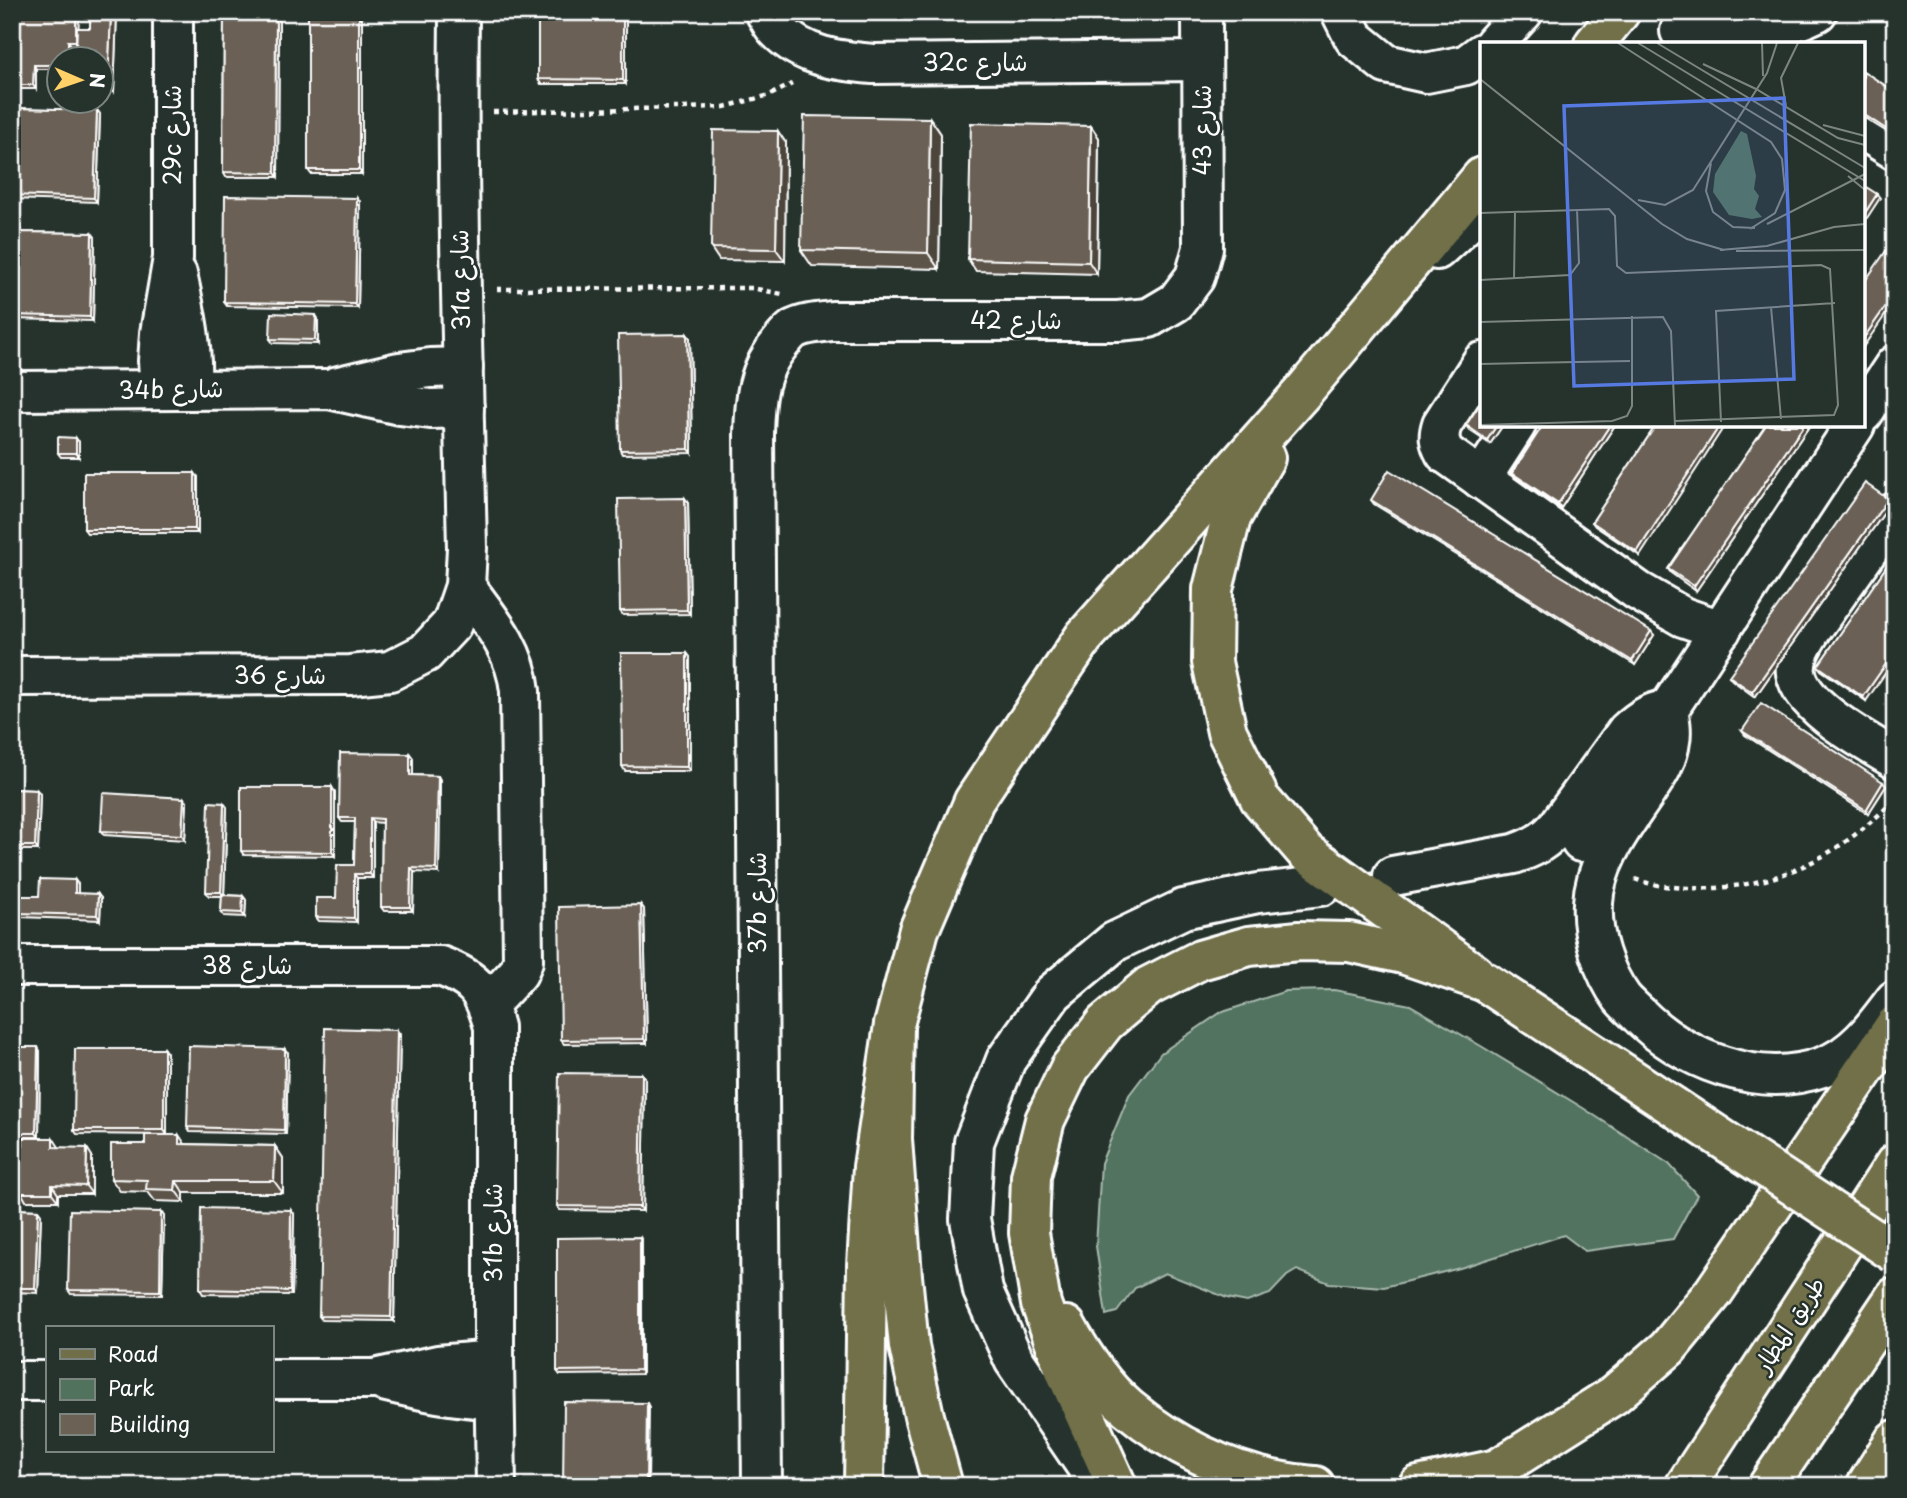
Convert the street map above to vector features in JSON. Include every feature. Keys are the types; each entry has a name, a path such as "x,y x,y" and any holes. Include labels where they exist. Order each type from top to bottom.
{"main road":[{"path":"1596,42 1620,12"},
{"path":"864,1486 867,1290 873,1167 894,1025 919,930 974,801 1084,637 1302,393 1480,179"},
{"path":"1302,393 1231,518 1213,589 1212,662 1227,732 1260,799 1306,852 1485,982 1895,1253"},
{"path":"1117,1486 1066,1373 1041,1304 1029,1233 1031,1176 1045,1120 1070,1068 1105,1023 1149,986 1200,960 1249,946 1299,941 1349,942 1403,954 1485,982"},
{"path":"894,1025 892,1139 909,1346 943,1486"},
{"path":"1418,1486 1497,1469 1614,1395 1668,1348 1713,1293 1895,1025"},
{"name":"طريق المطار","path":"1686,1483 1895,1164"},
{"path":"1029,1233 1067,1327 1094,1370 1127,1407 1175,1441 1227,1466 1283,1482 1315,1486"},
{"path":"1768,1486 1895,1297"},
{"path":"1866,1486 1895,1440"}],"street":[{"name":"29c شارع","path":"173,12 173,258 159,333 158,361 175,390"},
{"name":"31a شارع","path":"459,12 460,289 467,548"},
{"name":"32c شارع","path":"765,12 777,30 804,51 836,61 873,64 1202,61"},
{"name":"شارع 43","path":"1202,12 1203,248"},
{"path":"1341,12 1354,38 1386,64 1426,73 1466,65 1480,54"},
{"path":"1496,42 1523,12"},
{"path":"1681,29 1725,34 1763,31 1797,22 1818,12"},
{"path":"1808,42 1818,12"},
{"path":"1865,131 1895,150"},
{"path":"1373,308 1480,211"},
{"name":"شارع 42","path":"792,330 808,324 832,321 1118,321 1149,318 1175,302 1195,278 1203,248"},
{"name":"37b شارع","path":"762,1486 755,406 760,378 773,352 792,330"},
{"path":"1480,365 1438,434 1445,453 1664,608 1721,630"},
{"path":"1865,410 1895,365"},
{"path":"329,389 399,372 463,367"},
{"path":"329,389 400,405 431,409 464,408"},
{"name":"34b شارع","path":"12,391 329,389"},
{"path":"1481,479 1515,427"},
{"path":"1590,841 1658,774 1670,742 1668,709 1854,427"},
{"path":"1895,512 1810,632 1799,650 1796,673 1804,693 1819,709 1895,759"},
{"name":"شارع 36","path":"12,676 350,676 390,671 425,653 452,624 465,586 467,548"},
{"path":"465,586 508,647 520,691 523,961 518,973 482,995"},
{"path":"1668,709 1652,712 1627,731 1590,841 1597,877 1593,929 1604,965 1622,998 1649,1026 1681,1048 1716,1064 1754,1073 1790,1074 1822,1067 1853,1050 1895,1000"},
{"path":"1393,876 1514,854 1533,848 1550,836 1590,841"},
{"path":"1100,1486 1014,1360 983,1291 970,1219 974,1142 1006,1060 1053,993 1114,942 1183,909 1258,893 1321,886"},
{"name":"شارع 38","path":"12,966 440,966 459,973 482,995"},
{"name":"31b شارع","path":"482,995 494,1027 496,1486"},
{"path":"273,1379 374,1379 438,1365 494,1360"},
{"path":"374,1379 437,1394 494,1399"},
{"path":"12,1381 46,1381"}],"path":[{"path":"458,112 724,107 770,95 836,61"},
{"path":"460,289 752,288 789,296 832,321"},
{"path":"1590,841 1643,857 1635,880 1672,887 1709,889 1746,885 1817,861 1849,841 1895,799"}],"green space":[{"path":"1334,990 1410,1005 1583,1108 1669,1164 1697,1195 1673,1239 1585,1251 1564,1235 1460,1268 1384,1287 1329,1283 1297,1270 1287,1276 1270,1294 1247,1302 1227,1298 1165,1273 1135,1288 1117,1312 1106,1315 1096,1246 1101,1163 1129,1095 1161,1053 1220,1013 1286,991"}],"building":[{"path":"12,12 76,12 76,41 68,41 68,46 46,46 46,65 34,65 33,85 12,85"},
{"path":"90,12 111,12 110,46 76,46 77,28 90,28"},
{"path":"224,12 276,12 275,173 223,172"},
{"path":"308,12 359,12 359,170 308,170"},
{"path":"538,12 623,12 623,80 538,79"},
{"path":"1865,72 1895,92 1895,135 1865,115"},
{"path":"12,108 46,109 46,116 97,116 94,198 12,195"},
{"path":"804,116 930,118 928,253 801,250"},
{"path":"971,123 1091,126 1089,262 968,259"},
{"path":"713,130 778,131 776,249 711,248"},
{"path":"1865,186 1877,194 1865,213"},
{"path":"225,196 357,198 355,304 224,302"},
{"path":"12,232 92,233 90,317 12,315"},
{"path":"1895,238 1895,293 1865,336 1865,281"},
{"path":"271,313 316,315 315,340 270,339"},
{"path":"687,334 689,449 620,450 618,335"},
{"path":"1480,404 1480,427 1496,427 1487,440 1466,425"},
{"path":"1542,427 1609,427 1558,504 1512,473"},
{"path":"1655,427 1719,427 1637,552 1592,522"},
{"path":"1765,427 1803,427 1694,586 1668,569"},
{"path":"58,437 76,438 76,453 58,453"},
{"path":"1389,470 1651,631 1632,661 1371,500"},
{"path":"84,473 195,473 195,529 84,529"},
{"path":"1865,483 1888,499 1752,692 1729,676"},
{"path":"685,498 687,610 620,611 618,499"},
{"path":"1895,554 1895,651 1863,697 1818,666"},
{"path":"621,653 687,653 687,767 622,766"},
{"path":"1761,703 1883,782 1866,810 1742,731"},
{"path":"340,753 410,754 410,775 438,776 436,869 411,868 410,907 381,907 382,819 370,818 370,874 354,874 354,918 316,917 316,898 336,898 337,865 354,865 355,818 339,818"},
{"path":"241,787 332,787 332,852 241,851"},
{"path":"12,789 37,790 35,846 12,846"},
{"path":"103,793 184,798 182,835 101,831"},
{"path":"209,802 224,803 221,892 206,892"},
{"path":"40,879 75,880 75,893 98,894 97,915 17,913 17,896 39,896"},
{"path":"222,895 243,896 242,913 221,912"},
{"path":"641,905 644,1039 561,1040 559,907"},
{"path":"325,1028 397,1030 391,1317 319,1316"},
{"path":"189,1046 285,1049 284,1130 187,1127"},
{"path":"12,1047 38,1047 36,1133 12,1133"},
{"path":"75,1049 164,1049 164,1130 74,1130"},
{"path":"559,1073 642,1074 640,1207 557,1206"},
{"path":"145,1135 179,1135 179,1144 275,1146 274,1181 176,1181 175,1190 146,1189 147,1180 111,1179 111,1144 145,1144"},
{"path":"23,1138 53,1138 53,1147 87,1148 86,1186 52,1185 52,1193 21,1193 21,1184 12,1184 12,1146 23,1146"},
{"path":"201,1208 291,1210 290,1291 200,1289"},
{"path":"12,1209 38,1210 35,1288 12,1288"},
{"path":"70,1210 161,1212 160,1291 68,1290"},
{"path":"640,1237 640,1370 557,1371 557,1238"},
{"path":"564,1402 647,1403 646,1486 563,1486"}]}
